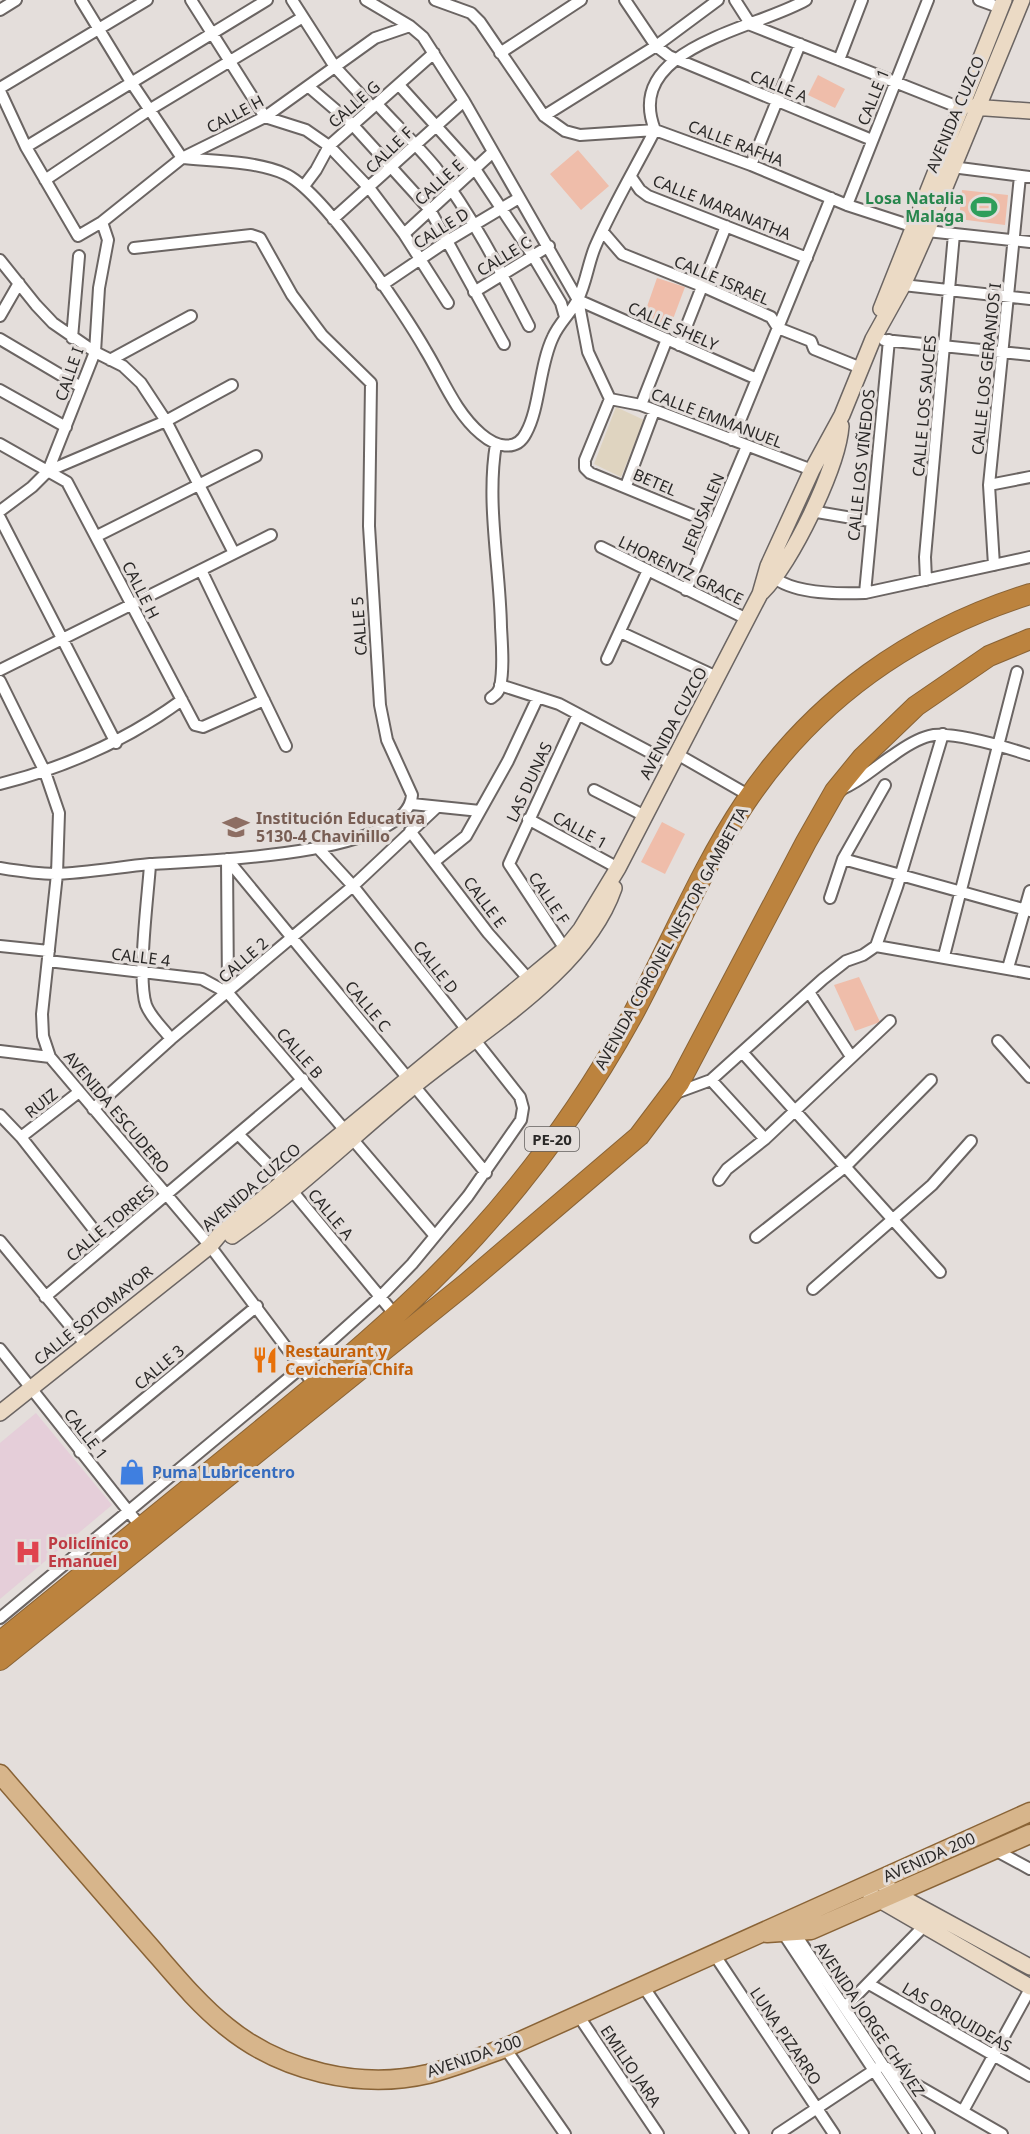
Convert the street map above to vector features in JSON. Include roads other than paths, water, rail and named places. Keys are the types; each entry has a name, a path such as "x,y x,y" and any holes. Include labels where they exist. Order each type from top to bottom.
{"highway":[{"name":"AVENIDA CORONEL NESTOR GAMBETTA","path":"0,1642 315,1386 396,1316 477,1233 578,1104 630,1019 709,867 750,796 776,760 812,721 872,669 924,637 966,616 1030,594"},
{"path":"0,1659 562,1203 639,1136 672,1094 806,842 836,791 862,758 924,700 989,656 1030,639"}],"main road":[{"name":"AVENIDA 200","path":"0,1774 204,2007 251,2044 293,2064 330,2075 357,2079 392,2079 426,2074 506,2048 714,1954 781,1929 870,1883 1030,1812"},
{"name":"AVENIDA 200","path":"781,1929 811,1930 877,1899 1030,1834"}],"street":[{"path":"0,10 16,0"},
{"path":"81,0 131,82 182,158 263,168 285,174 304,186 333,219 382,285 425,348 460,412 481,434 496,444 506,447 516,445 526,434 543,363 553,336 578,300 603,232 655,130 651,111 654,82 675,60 696,45 751,25 806,0"},
{"path":"147,0 0,90 26,147 45,180 149,110 303,17"},
{"path":"191,0 265,117 306,130 329,146 370,189 421,258 448,303"},
{"path":"26,147 267,0"},
{"path":"292,0 335,67 414,145 452,190 474,225 529,326"},
{"path":"366,0 410,26 434,53 464,101 578,300 588,352 610,399"},
{"path":"435,0 443,5 454,3 471,13 480,22 544,116 656,46 718,0"},
{"path":"500,53 581,0"},
{"name":"CALLE A","path":"625,0 656,46 675,60 872,140"},
{"path":"735,0 751,25 963,109 979,106 1030,111"},
{"path":"839,60 862,0"},
{"name":"CALLE 1","path":"847,205 928,0"},
{"path":"979,0 1003,4"},
{"name":"AVENIDA CUZCO","path":"881,339 883,302 952,167 1022,0"},
{"name":"AVENIDA CUZCO","path":"533,984 581,929 618,868 760,594 768,566 812,470 842,415 861,368 881,339 903,285 963,109 1003,4"},
{"name":"CALLE H","path":"45,180 78,236 102,222 182,158 265,117 375,38 410,26"},
{"path":"751,165 800,44"},
{"name":"CALLE G","path":"304,186 329,146 351,123 399,85 434,53"},
{"path":"399,85 475,169 533,256 561,303 565,317"},
{"path":"309,87 351,123 430,210 504,344"},
{"name":"CALLE F","path":"333,219 370,189 414,145 464,101"},
{"name":"CALLE RAFHA","path":"544,116 572,134 655,130 751,165 847,205 920,230 1030,242"},
{"name":"CALLE E","path":"404,234 493,152"},
{"path":"952,167 1025,176"},
{"name":"CALLE LOS GERANIOS I","path":"994,565 989,485 1014,240 1025,176"},
{"name":"CALLE MARANATHA","path":"631,177 640,190 648,196 807,258"},
{"name":"CALLE D","path":"382,285 447,241 519,198"},
{"path":"732,440 831,198"},
{"name":"CALLE I","path":"0,511 32,487 48,471 94,352 99,288 108,240 102,222"},
{"path":"679,345 726,226"},
{"name":"CALLE ISRAEL","path":"603,232 621,254 702,286 771,317 778,328 811,341 814,349 861,368"},
{"name":"CALLE LOS SAUCES","path":"926,580 925,557 954,234"},
{"name":"CALLE 5","path":"134,248 251,235 260,238 292,295 322,335 371,383 369,537 380,705 387,740 412,795 411,804"},
{"name":"CALLE C","path":"474,292 549,246"},
{"path":"72,338 79,256"},
{"path":"0,260 36,305 72,338 123,366 141,383 166,421 234,553"},
{"path":"0,316 19,283"},
{"path":"903,285 1030,299"},
{"name":"CALLE SHELY","path":"578,300 758,379"},
{"path":"110,360 191,316"},
{"path":"0,339 81,387"},
{"path":"640,405 667,339"},
{"path":"881,339 1030,355"},
{"name":"CALLE LOS VIÑEDOS","path":"865,593 881,339"},
{"path":"48,471 166,421 232,385"},
{"path":"0,390 66,427"},
{"name":"CALLE EMMANUEL","path":"610,399 640,405 812,470"},
{"name":"BETEL","path":"610,399 585,460 585,468 590,473 714,524"},
{"path":"626,486 654,411"},
{"name":"AVENIDA CUZCO","path":"760,594 776,579 812,511 840,437 842,415"},
{"name":"CALLE H","path":"0,444 67,482 198,727 264,700"},
{"path":"491,698 498,693 500,685 500,584 494,519 496,444"},
{"name":"JERUSALEN","path":"686,590 747,446"},
{"path":"97,537 256,456"},
{"path":"989,485 1030,477"},
{"path":"812,511 870,521"},
{"path":"0,518 116,743"},
{"path":"0,670 271,535"},
{"name":"LHORENTZ GRACE","path":"601,547 747,619"},
{"path":"776,579 787,587 849,594 865,593 1030,557"},
{"path":"201,570 286,746"},
{"path":"607,658 648,570"},
{"path":"620,632 717,677"},
{"path":"944,956 1017,672"},
{"name":"AVENIDA ESCUDERO","path":"0,681 45,772 59,813 57,874 42,1014 43,1036 50,1057 210,1246 315,1386"},
{"path":"500,685 559,704 750,796"},
{"path":"435,861 466,836 508,761 538,697"},
{"path":"0,784 45,772 116,743 182,700"},
{"name":"LAS DUNAS","path":"509,864 578,714"},
{"path":"672,1094 711,1080 846,961 863,955 876,946 901,874 943,734"},
{"path":"836,791 857,782 881,763 920,740 943,734 1030,755"},
{"path":"830,898 843,859 885,785"},
{"path":"594,790 645,816"},
{"path":"0,868 57,874 319,849 384,828 402,818 411,804 480,811"},
{"name":"CALLE 2","path":"93,1109 171,1038 228,993 353,886 437,807"},
{"name":"CALLE 1","path":"528,819 618,868"},
{"name":"CALLE E","path":"410,831 489,933 533,984"},
{"name":"CALLE D","path":"319,849 353,886 520,1097 523,1108 521,1120 486,1173"},
{"path":"227,859 228,993"},
{"name":"CALLE C","path":"227,859 290,939 486,1173"},
{"path":"843,859 1028,911"},
{"name":"CALLE F","path":"509,864 565,949"},
{"path":"150,865 143,972 145,1002 150,1012 171,1038"},
{"name":"AVENIDA CUZCO","path":"210,1246 227,1240 411,1081 533,984 570,960 594,930 610,899 617,880 618,868"},
{"path":"1008,968 1028,911 1030,891"},
{"name":"CALLE 4","path":"0,946 143,972 202,979 228,993"},
{"path":"876,946 944,956 1030,973"},
{"path":"809,992 850,1055"},
{"name":"CALLE B","path":"228,993 435,1236"},
{"path":"719,1180 727,1169 765,1139 850,1055 890,1021"},
{"path":"998,1041 1030,1077"},
{"path":"0,1051 50,1057"},
{"path":"741,1052 940,1272"},
{"name":"CALLE TORRES","path":"45,1297 303,1079"},
{"path":"711,1080 765,1139"},
{"path":"756,1237 846,1166 931,1080"},
{"name":"RUIZ","path":"21,1137 79,1092"},
{"path":"0,1115 21,1137 106,1245"},
{"name":"CALLE A","path":"238,1134 288,1186 396,1316"},
{"path":"813,1289 932,1185 970,1141"},
{"path":"0,1618 302,1367 381,1296 435,1236 486,1173"},
{"path":"0,1241 86,1345"},
{"name":"CALLE SOTOMAYOR","path":"0,1413 210,1246"},
{"name":"CALLE 3","path":"80,1452 257,1306"},
{"name":"CALLE 1","path":"0,1349 141,1527"},
{"path":"995,1850 1030,1869"},
{"path":"870,1883 894,1893 1030,1967"},
{"path":"870,1883 877,1899 1030,1988 963,2111"},
{"path":"845,2007 924,1926"},
{"name":"AVENIDA JORGE CHÁVEZ","path":"781,1929 845,2007 916,2134"},
{"name":"AVENIDA JORGE CHÁVEZ","path":"781,1929 878,2068 929,2134"},
{"name":"LUNA PIZARRO","path":"714,1954 834,2134"},
{"name":"LAS ORQUIDEAS","path":"869,1984 1030,2076"},
{"path":"642,1986 743,2134"},
{"name":"EMILIO JARA","path":"578,2015 658,2134"},
{"path":"506,2048 565,2134"},
{"path":"778,2134 878,2068 963,2111 1002,2134"}],"place":[{"name":"Losa Natalia Malaga","path":"984,207"},
{"name":"Institución Educativa 5130-4 Chavinillo","path":"236,827"},
{"name":"Restaurant y Cevichería Chifa","path":"265,1360"},
{"name":"Puma Lubricentro","path":"132,1472"},
{"name":"Policlínico Emanuel","path":"28,1552"}]}
